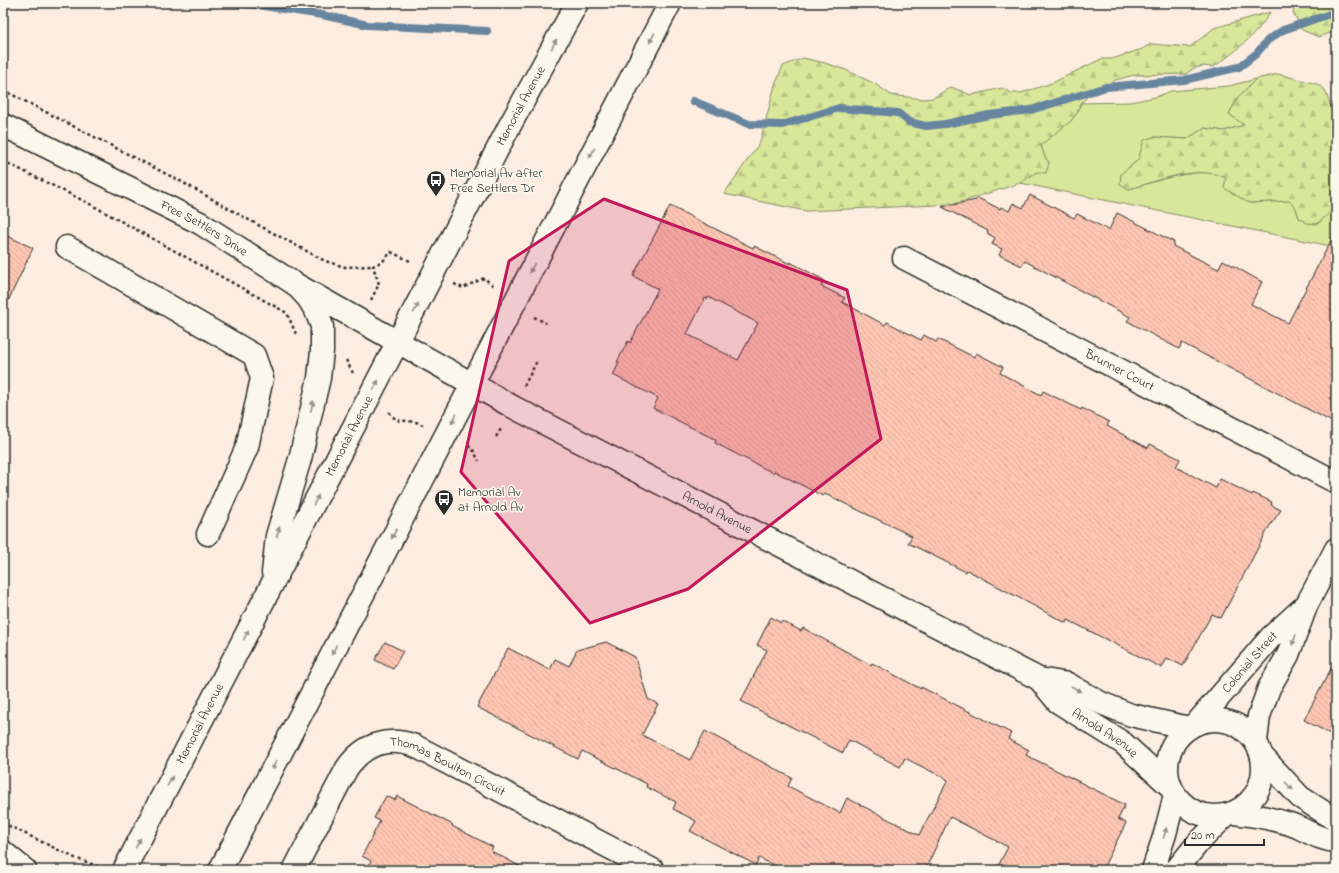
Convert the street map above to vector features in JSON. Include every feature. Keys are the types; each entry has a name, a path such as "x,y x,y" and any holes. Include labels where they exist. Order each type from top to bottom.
{"street":[{"name":"Memorial Avenue","path":"124,870 509,127 577,3"},
{"path":"220,870 670,3"},
{"name":"Free Settlers Drive","path":"3,125 200,223 295,284 398,342"},
{"path":"67,247 254,355 262,378 247,447 208,534"},
{"name":"Brunner Court","path":"904,258 1336,482"},
{"path":"272,584 277,536 300,459 319,378 322,351 322,326 316,311 308,298 295,284"},
{"name":"Arnold Avenue","path":"398,342 512,407 1039,679 1068,684 1101,704 1131,716 1193,726"},
{"name":"Colonial Street","path":"1259,749 1258,723 1269,688 1288,655 1307,604 1336,549"},
{"name":"Colonial Street","path":"1193,726 1271,637 1307,604"},
{"name":"Arnold Avenue","path":"1039,679 1058,702 1123,743 1173,791"},
{"path":"1259,749 1264,774 1259,790 1249,804 1230,814 1218,817 1201,815 1186,807 1173,791 1167,771 1169,754 1176,739 1193,726 1213,720 1229,722 1245,729 1259,749 1300,797 1336,820"},
{"name":"Thomas Boulton Circuit","path":"294,870 355,757 365,749 390,741 403,742 415,746 653,870"},
{"path":"1153,870 1165,834 1173,791"},
{"path":"1176,870 1198,843 1230,814 1275,819 1326,840 1336,841"},
{"path":"3,852 25,870"}],"path":[{"path":"3,90 182,182 326,261 345,267 373,266 383,261 391,252 409,261"},
{"path":"3,161 88,203 287,313 298,340"},
{"path":"373,266 379,284"},
{"path":"455,284 463,288 484,278 493,285"},
{"path":"538,320 546,323"},
{"path":"343,354 353,373"},
{"path":"396,420 416,422"},
{"path":"472,448 479,461"},
{"path":"3,823 75,858 96,866"}],"highlighted area":[{"path":"604,199 847,290 881,439 688,589 590,623 461,472 509,261"}],"green space":[{"path":"1296,3 1336,3 1336,31 1319,37 1302,30 1293,12"},
{"path":"1270,12 1253,35 1213,67 1203,66 1194,68 1186,74 1134,75 1115,80 1103,90 1089,95 1081,103 1077,113 1071,121 1041,145 1044,155 1049,163 1046,173 1037,172 1020,183 958,203 806,211 724,194 760,142 775,85 783,66 803,58 846,70 875,84 891,95 923,99 933,98 951,87 971,95 1002,88 1011,93 1021,93 1052,83 1101,59 1112,59 1142,49 1151,44 1190,47 1214,28"},
{"path":"1278,74 1317,84 1325,90 1332,110 1336,112 1336,210 1332,211 1317,224 1307,223 1299,218 1296,208 1289,201 1249,203 1224,188 1226,178 1214,174 1190,173 1178,175 1129,189 1120,184 1121,174 1138,160 1144,140 1153,137 1187,139 1204,128 1224,131 1244,125 1229,114 1238,97 1256,79"},
{"path":"1256,79 1238,97 1229,114 1245,125 1224,131 1204,128 1187,139 1153,137 1138,160 1121,174 1129,189 1192,173 1217,174 1229,180 1249,203 1289,201 1296,208 1299,218 1317,224 1332,211 1336,210 1336,247 1020,183 1049,163 1044,155 1041,145 1073,117 1081,103 1130,102 1156,97 1171,91 1229,86"}],"building":[{"path":"1030,195 1074,218 1077,214 1109,230 1117,213 1174,242 1173,246 1218,269 1223,260 1262,282 1251,304 1288,323 1336,231 1336,424 1182,343 1179,349 1127,321 1130,317 1025,261 1022,266 999,255 1002,249 992,244 995,238 987,233 988,231 942,207 976,200 978,198 1000,209 1001,207 1009,211 1013,203 1023,208"},
{"path":"670,206 753,248 754,246 790,264 790,262 824,280 821,286 845,298 842,302 885,325 887,322 921,340 924,335 936,342 938,339 974,357 976,353 1003,367 1000,373 1041,395 1043,391 1081,410 1082,408 1109,422 1107,426 1148,448 1150,444 1180,459 1176,467 1216,488 1220,479 1252,495 1253,493 1272,502 1271,505 1281,510 1269,527 1221,618 1212,614 1183,666 1167,658 1162,668 1068,620 1066,623 967,570 966,572 908,543 912,536 825,494 823,496 774,471 773,473 715,443 716,440 653,408 658,398 613,375 619,363 617,362 628,341 630,343 658,289 633,276","holes":["708,297 758,323 738,360 687,334 705,298 707,299"]},
{"path":"3,234 33,248 3,312"},
{"path":"771,617 781,623 782,621 801,631 803,628 871,665 872,663 1011,733 1008,739 1029,750 1026,755 1125,805 1118,819 1126,823 1102,870 996,870 1008,847 950,817 925,870 783,870 759,858 756,865 690,831 696,821 673,809 676,802 646,787 647,784 582,751 578,759 477,707 508,648 550,670 555,659 569,666 577,650 606,642 635,657 648,699 658,704 642,735 690,760 705,731 792,778 788,786 840,813 847,798 919,835 948,780 905,758 900,767 849,740 843,753 741,701 767,650 757,645"},
{"path":"385,642 403,651 393,669 375,660"},
{"path":"1336,659 1336,737 1304,720"},
{"path":"386,796 395,800 397,796 453,825 452,826 493,847 491,851 527,870 367,870 371,861 362,856 380,821 374,818"}],"waterway":[{"path":"230,3 257,5 322,15 368,25 487,31"},
{"path":"693,101 749,124 782,125 839,108 898,113 909,122 926,126 945,124 989,115 1031,110 1106,87 1184,80 1239,67 1256,54 1268,40 1283,30 1336,12"}],"place":[{"name":"Memorial Av after Free Settlers Dr","path":"436,197"},
{"name":"Memorial Av at Arnold Av","path":"444,516"}]}
